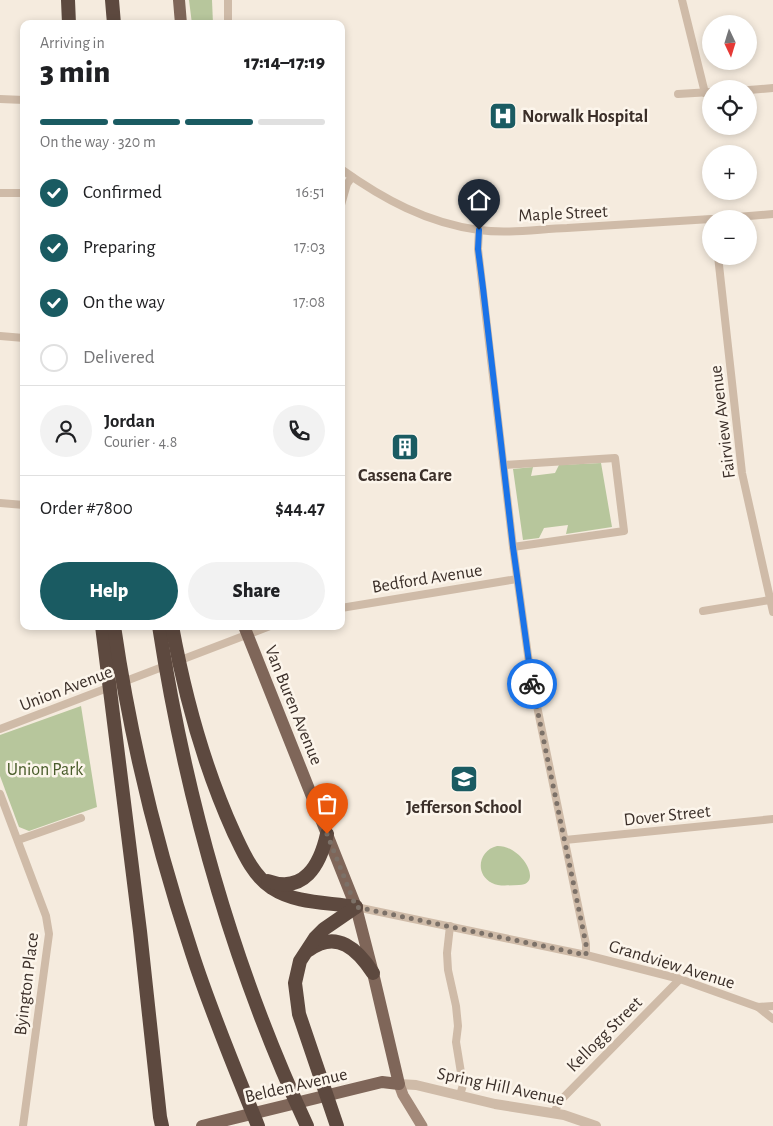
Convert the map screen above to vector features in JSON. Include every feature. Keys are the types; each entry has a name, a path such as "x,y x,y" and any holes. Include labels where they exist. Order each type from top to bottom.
{"highway":[{"path":"68,0 69,20"},
{"path":"112,0 114,20"},
{"path":"103,630 114,672 125,694 152,819 181,921 213,1012 258,1126"},
{"path":"114,630 114,672 111,700 162,1126"},
{"path":"161,630 169,651 181,672 198,736 215,788 237,839 258,876 272,889 290,897 356,907"},
{"path":"172,630 167,678 186,775 214,877 246,977 305,1121"},
{"path":"258,876 274,883 282,884 289,884 303,878 309,874 319,860 327,834"},
{"path":"337,1126 299,1014 296,998 296,975 303,955 319,933 356,907"},
{"path":"303,955 319,944 338,942 355,950 364,958 374,973"}],"main road":[{"path":"178,0 180,20"},
{"name":"Van Buren Avenue","path":"245,630 356,907 374,973 394,1070 399,1084"},
{"name":"Belden Avenue","path":"202,1126 382,1082 399,1084"},
{"path":"399,1084 403,1095 422,1126"}],"street":[{"path":"228,0 228,20"},
{"path":"682,0 704,80"},
{"path":"757,89 773,88"},
{"path":"678,94 702,93"},
{"path":"0,100 20,100"},
{"name":"Maple Street","path":"345,172 379,195 408,210 447,223 479,230 518,231 702,220"},
{"path":"345,191 352,177"},
{"path":"0,194 20,193"},
{"name":"Maple Street","path":"757,215 773,214"},
{"path":"479,230 478,249 513,547 535,702 586,944 586,955"},
{"name":"Fairview Avenue","path":"719,265 742,473 773,612"},
{"path":"0,336 20,338"},
{"path":"504,465 615,458 624,531 513,547"},
{"path":"0,503 20,505"},
{"name":"Bedford Avenue","path":"345,607 517,579"},
{"path":"703,611 770,600"},
{"name":"Union Avenue","path":"0,729 143,674 245,630"},
{"name":"Byington Place","path":"0,794 46,916 49,934 22,1126"},
{"path":"18,840 80,818"},
{"name":"Dover Street","path":"565,840 773,819"},
{"name":"Grandview Avenue","path":"356,907 586,955 680,979 758,1007 773,1006"},
{"path":"450,926 447,953 448,970 456,1006 458,1026 456,1042 463,1085 460,1096"},
{"name":"Kellogg Street","path":"554,1113 559,1102 680,979"},
{"path":"758,1007 773,1019"},
{"name":"Spring Hill Avenue","path":"399,1084 416,1085 500,1105 554,1113 596,1126"}],"green space":[{"path":"189,0 212,0 213,20 192,20"},
{"path":"601,463 612,527 566,534 568,525 544,528 539,538 523,540 513,469 533,467 531,476 555,473 559,465"},
{"name":"Union Park","path":"81,706 97,807 29,831 19,827 0,776 0,735"},
{"path":"497,846 506,847 522,858 530,872 530,879 526,883 501,885 486,879 481,868 483,857 491,848"}],"way so far":[{"path":"327,834 356,907 586,955 586,944 532,684"}],"place":[{"name":"Norwalk Hospital","path":"503,116"},
{"name":"Cassena Care","path":"405,447"},
{"name":"Jefferson School","path":"464,779"}],"route":[{"path":"479,230 478,249 513,547 532,684"}]}
